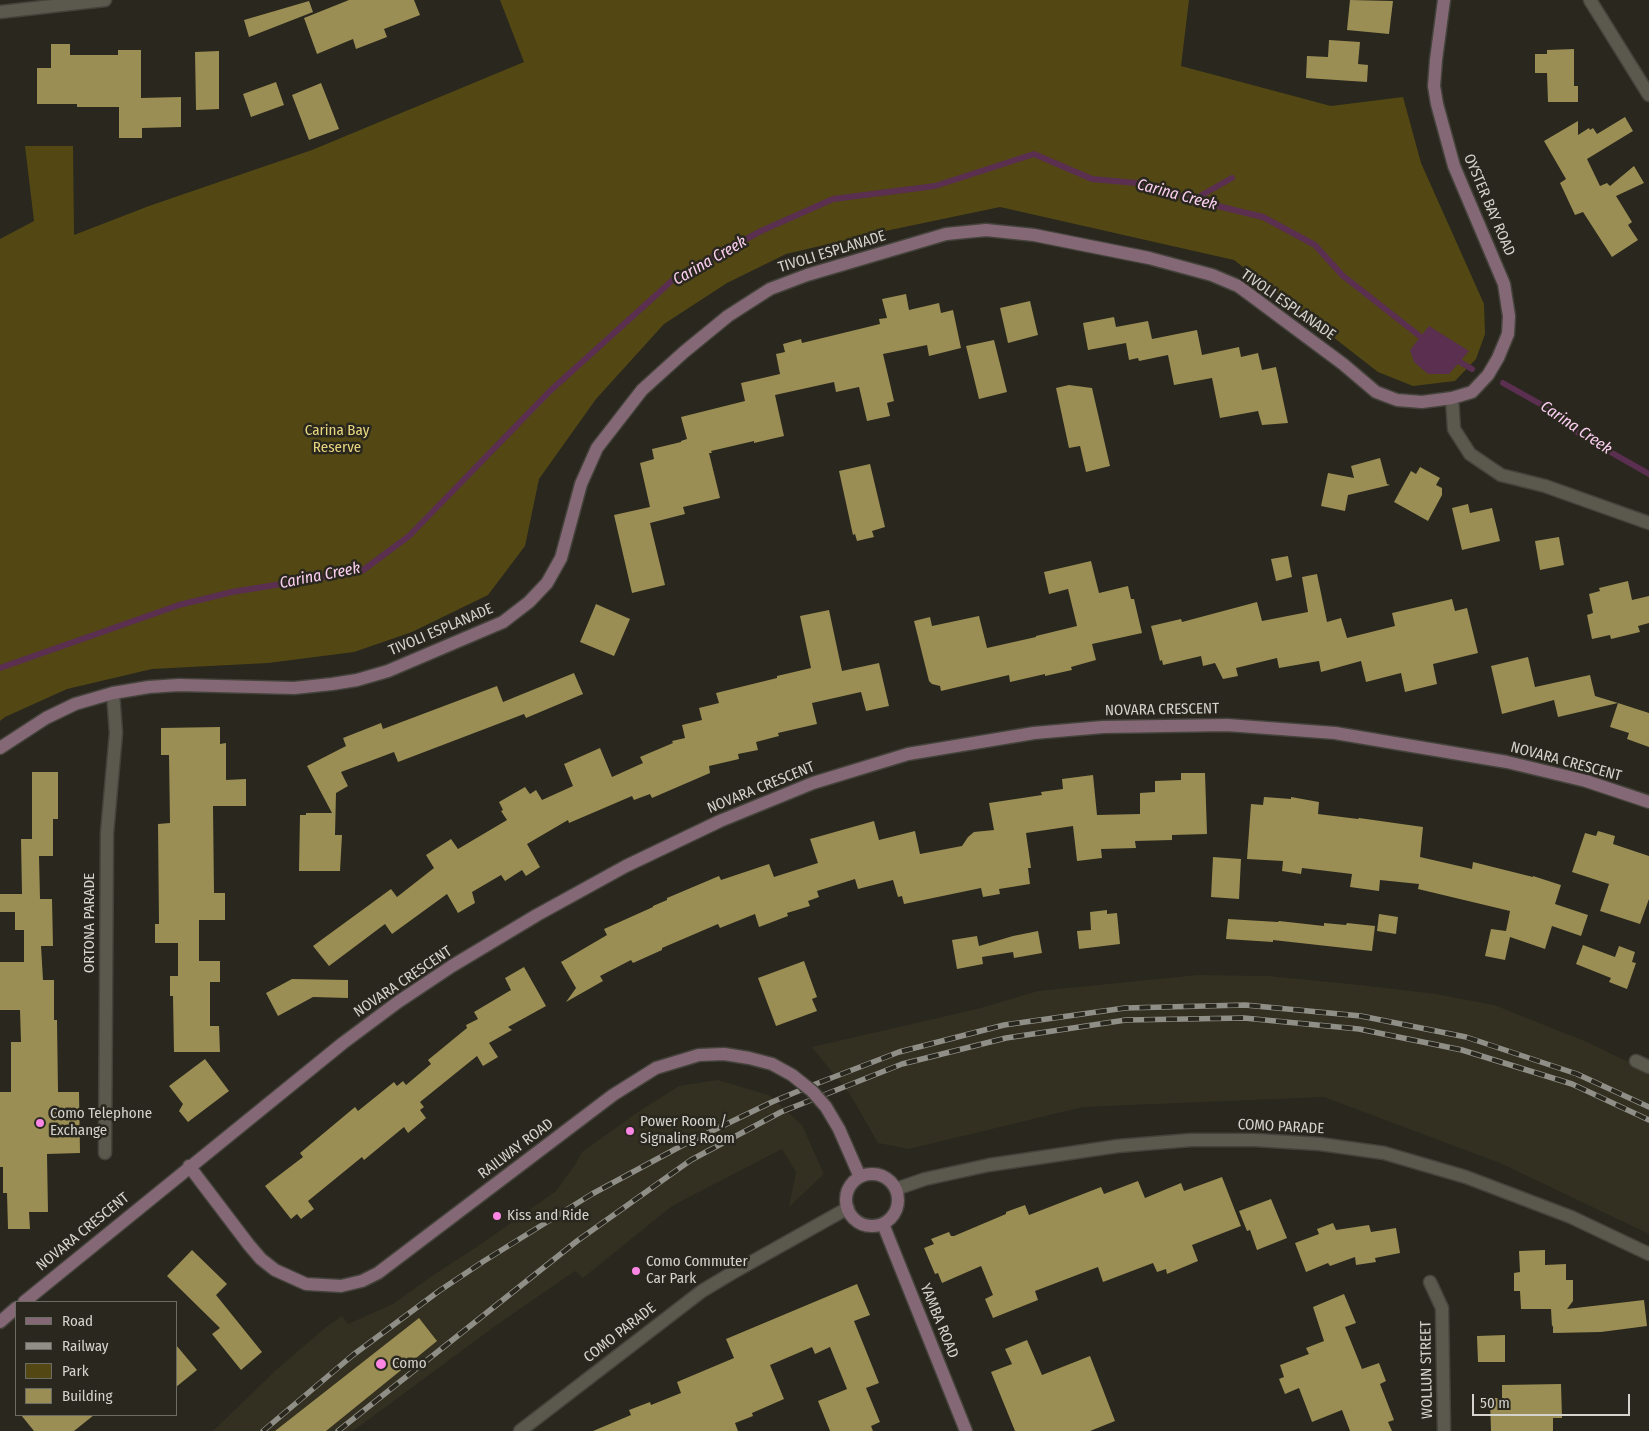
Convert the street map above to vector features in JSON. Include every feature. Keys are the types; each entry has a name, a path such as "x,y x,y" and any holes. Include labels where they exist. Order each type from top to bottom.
{"street":[{"path":"0,12 105,0"},
{"name":"OYSTER BAY ROAD","path":"1444,0 1434,86 1437,104 1454,166 1504,284 1509,316 1508,334 1498,358 1488,375 1472,392 1452,398"},
{"path":"1590,0 1649,95"},
{"name":"TIVOLI ESPLANADE","path":"0,748 46,718 75,704 113,693 149,687 179,685 294,688 357,680 388,671 503,622 529,602 547,583 561,558 581,484 597,448 642,390 684,352 728,316 770,289 807,275 946,234 986,230 1034,235 1149,258 1212,275 1238,286 1343,364 1376,392 1397,400 1422,402 1452,398"},
{"path":"1452,398 1454,430 1470,454 1501,475 1545,486 1649,523"},
{"name":"ORTONA PARADE","path":"105,1153 107,834 116,733 113,693"},
{"name":"NOVARA CRESCENT","path":"25,1301 343,1043 398,1002 452,966 537,915 626,866 720,821 813,783 908,754 1034,733 1103,727 1227,725 1335,733 1506,762 1586,781 1649,802"},
{"name":"RAILWAY ROAD","path":"190,1166 261,1259 276,1270 306,1284 341,1286 362,1281 378,1273 613,1096 656,1068 699,1055 724,1054 772,1064 792,1075 812,1091 826,1107 839,1129 860,1177"},
{"path":"1636,1061 1649,1067"},
{"name":"COMO PARADE","path":"896,1188 925,1179 989,1165 1118,1146 1191,1140 1255,1140 1320,1144 1384,1153 1466,1176 1571,1217 1649,1254"},
{"path":"876,1174 884,1177 896,1188 898,1205 890,1219 883,1224 875,1226 858,1222 848,1208 847,1194 854,1181 860,1177 876,1174"},
{"name":"COMO PARADE","path":"520,1431 702,1291 848,1208"},
{"name":"YAMBA ROAD","path":"883,1224 966,1431"},
{"name":"WOLLUN STREET","path":"1430,1282 1442,1308 1444,1431"},
{"path":"0,1322 15,1309"}],"shaded area":[{"path":"1429,326 1469,351 1449,374 1428,374 1414,362 1410,350"},
{"path":"1198,975 1268,976 1360,985 1436,994 1494,1005 1587,1042 1649,1072 1649,1234 1500,1163 1324,1097 1083,1107 909,1149 878,1143 851,1096 812,1047 977,1009 1038,991"},
{"path":"718,1080 769,1095 802,1125 824,1174 789,1207 796,1172 782,1149 672,1206 583,1278 575,1271 498,1324 353,1431 213,1431 276,1370 326,1327 342,1316 348,1324 393,1304 556,1191 582,1152 638,1112 679,1086"}],"green space":[{"name":"Carina Bay Reserve","path":"500,0 1189,0 1181,66 1331,106 1403,97 1421,163 1484,304 1485,334 1476,359 1455,381 1413,386 1378,372 1234,260 1000,207 786,254 727,283 664,324 596,399 539,479 525,546 488,595 412,632 354,652 268,663 152,669 67,689 0,721 0,239 34,221 25,146 73,146 74,235 149,206 312,150 524,62"}],"building":[{"path":"349,0 414,0 420,15 384,29 387,37 356,49 353,39 317,54 304,18"},
{"path":"1350,0 1393,1 1389,34 1347,30"},
{"path":"309,1 313,12 249,37 244,20"},
{"path":"1329,40 1360,42 1358,64 1368,65 1367,82 1306,78 1307,56 1328,57"},
{"path":"51,44 70,44 70,55 118,55 118,50 141,50 141,98 181,97 181,127 142,128 142,138 119,138 119,107 77,107 77,104 37,104 37,68 51,68"},
{"path":"1574,49 1574,86 1578,86 1578,102 1548,102 1547,73 1535,73 1535,54 1547,54 1547,50"},
{"path":"219,51 219,109 196,110 195,52"},
{"path":"276,82 284,105 251,117 243,94"},
{"path":"321,83 339,129 309,140 292,95"},
{"path":"1625,117 1633,131 1587,159 1600,186 1607,183 1610,186 1634,166 1644,183 1616,196 1632,222 1628,225 1638,240 1612,257 1583,212 1575,215 1560,183 1566,179 1544,141 1578,121 1578,135 1589,128 1590,130 1593,128 1597,134"},
{"path":"906,294 909,310 939,303 941,313 953,310 961,348 929,356 927,345 883,354 894,401 887,403 890,416 867,421 859,387 836,392 834,382 775,395 784,436 754,443 754,441 709,453 720,498 683,507 685,514 650,523 665,585 632,593 614,515 650,507 640,463 654,459 652,449 687,439 681,417 745,401 741,383 780,374 776,354 785,352 783,344 801,339 802,343 880,324 879,319 887,318 882,299"},
{"path":"1030,301 1038,335 1008,343 1000,308"},
{"path":"1114,317 1116,327 1148,321 1152,339 1197,330 1202,355 1239,347 1241,357 1258,353 1262,370 1276,367 1288,423 1262,425 1258,411 1220,418 1212,378 1174,385 1168,355 1139,361 1138,358 1129,360 1126,343 1088,350 1083,323"},
{"path":"994,340 1007,392 979,399 966,346"},
{"path":"1069,385 1092,388 1110,466 1086,472 1080,446 1069,448 1056,388"},
{"path":"1380,458 1387,484 1390,485 1348,495 1345,511 1321,506 1328,473 1354,478 1351,466"},
{"path":"870,464 885,527 872,531 874,537 857,541 855,534 853,535 839,471"},
{"path":"1420,467 1440,478 1436,485 1442,488 1442,495 1428,521 1394,502 1411,471 1416,474"},
{"path":"1468,504 1470,513 1492,508 1500,541 1462,550 1452,508"},
{"path":"1559,537 1564,565 1540,570 1535,541"},
{"path":"1288,556 1292,577 1276,581 1271,559"},
{"path":"1091,561 1099,593 1128,586 1131,599 1134,599 1142,633 1092,644 1096,660 1071,667 1072,670 1010,682 1009,675 941,691 940,686 929,681 914,621 930,617 932,626 979,616 987,648 1077,626 1068,589 1049,594 1044,572"},
{"path":"1317,574 1327,622 1341,618 1347,638 1395,626 1392,613 1452,599 1455,611 1467,608 1478,653 1433,664 1437,684 1405,692 1401,673 1366,682 1361,661 1321,672 1319,661 1279,668 1277,658 1236,668 1238,676 1223,679 1215,663 1203,666 1201,656 1163,665 1162,660 1160,661 1151,626 1181,619 1182,622 1257,602 1262,621 1308,612 1302,577"},
{"path":"1628,581 1632,600 1649,596 1649,623 1638,626 1640,632 1611,639 1610,635 1592,639 1587,615 1593,613 1589,594 1600,591 1599,588"},
{"path":"596,604 630,619 614,656 580,642"},
{"path":"829,610 842,671 879,663 889,706 866,711 861,692 812,703 817,724 778,733 779,736 756,742 758,750 738,754 739,759 709,766 710,773 652,798 650,794 634,800 632,796 569,823 568,820 527,844 540,867 526,876 522,870 505,881 501,875 472,892 475,903 458,913 447,894 392,934 385,924 329,966 313,946 391,889 397,897 434,868 426,855 451,839 458,849 507,820 501,811 503,810 499,802 525,787 530,794 536,790 542,800 573,786 564,764 600,748 612,777 643,763 640,757 673,743 672,741 685,738 682,725 702,720 699,708 719,703 716,693 811,668 800,616"},
{"path":"1528,657 1535,687 1590,675 1595,696 1618,703 1558,717 1554,700 1502,714 1491,666"},
{"path":"574,673 583,694 526,718 524,714 398,762 394,752 341,772 348,786 336,793 335,835 342,835 340,871 299,871 300,815 306,815 306,813 332,813 307,766 346,746 343,738 381,723 383,729 497,686 503,702"},
{"path":"1618,703 1649,713 1649,747 1627,739 1629,733 1610,727"},
{"path":"220,727 220,744 226,743 226,780 246,779 246,806 213,806 214,893 225,893 225,920 199,920 199,961 220,961 220,982 210,982 210,1026 219,1026 220,1052 174,1052 173,996 170,996 170,976 178,976 178,943 155,943 155,924 159,924 158,824 170,823 169,755 161,755 161,728"},
{"path":"32,772 58,772 58,819 53,819 53,856 39,856 40,899 52,899 53,946 41,946 43,980 54,980 54,1020 57,1020 58,1092 79,1092 80,1153 47,1154 48,1212 29,1212 30,1229 8,1229 7,1193 3,1193 3,1167 0,1167 0,1092 11,1092 11,1042 21,1042 20,1010 0,1010 0,962 24,962 24,930 15,930 15,912 0,912 0,894 22,894 21,839 32,839"},
{"path":"1181,773 1205,773 1207,834 1172,835 1172,840 1135,841 1136,848 1101,849 1102,858 1077,861 1073,826 1026,833 1031,868 1028,868 1030,884 999,889 1000,894 983,897 981,888 904,904 902,896 898,897 893,880 858,889 855,879 817,891 819,897 808,901 810,906 787,913 788,916 759,927 755,914 720,928 718,924 662,948 662,950 633,963 631,960 600,976 603,981 566,1002 576,988 561,962 607,935 604,929 653,907 667,900 667,898 719,876 721,880 769,864 774,877 818,863 810,839 874,821 879,840 915,831 920,854 962,846 974,832 994,830 989,803 1042,795 1041,792 1063,789 1062,779 1093,775 1097,815 1140,814 1140,793 1155,792 1155,781 1181,780"},
{"path":"1264,797 1291,799 1291,797 1319,802 1318,814 1423,827 1420,857 1472,869 1473,862 1533,876 1561,885 1555,904 1588,915 1581,936 1552,926 1545,949 1510,937 1505,960 1485,956 1491,929 1506,931 1510,911 1418,889 1419,884 1380,880 1379,891 1350,887 1352,874 1302,868 1301,874 1282,871 1283,861 1247,859 1251,804 1263,805"},
{"path":"1598,831 1615,836 1613,844 1649,856 1649,899 1640,924 1600,911 1609,884 1572,872 1585,833 1596,836"},
{"path":"1213,857 1241,859 1239,899 1211,897"},
{"path":"1107,910 1107,914 1117,913 1120,944 1079,949 1077,931 1091,930 1090,912"},
{"path":"1379,914 1398,917 1396,934 1377,931"},
{"path":"1228,919 1279,921 1324,926 1324,923 1346,925 1347,923 1375,926 1372,951 1273,940 1273,942 1226,939"},
{"path":"1038,931 1042,953 1014,958 1013,952 982,957 983,964 957,969 952,940 977,936 979,946"},
{"path":"1583,945 1615,957 1619,946 1635,952 1632,962 1636,963 1627,989 1609,982 1611,978 1576,964"},
{"path":"804,961 817,997 812,999 817,1011 776,1026 758,978"},
{"path":"524,967 546,1006 508,1027 512,1030 489,1043 498,1057 483,1066 477,1056 420,1102 424,1107 420,1110 426,1118 408,1133 404,1127 364,1160 362,1157 308,1201 314,1209 301,1219 297,1214 291,1219 265,1186 303,1157 300,1153 355,1107 358,1111 394,1082 397,1086 403,1081 406,1085 431,1064 428,1060 467,1028 466,1025 478,1019 474,1012 511,990 505,978"},
{"path":"292,979 348,980 348,998 313,997 278,1016 266,993"},
{"path":"205,1059 229,1091 188,1122 179,1111 183,1104 169,1086"},
{"path":"1222,1177 1241,1226 1192,1245 1198,1261 1167,1274 1166,1269 1157,1272 1153,1263 1103,1282 1098,1267 1035,1291 1038,1300 993,1318 985,1299 993,1295 981,1266 942,1283 938,1273 935,1274 924,1248 934,1244 931,1239 949,1232 951,1236 954,1236 1025,1205 1029,1215 1101,1187 1104,1194 1138,1181 1145,1198 1181,1183 1184,1191"},
{"path":"1271,1199 1287,1238 1257,1250 1250,1230 1247,1231 1239,1211"},
{"path":"1333,1223 1336,1230 1369,1225 1371,1232 1396,1228 1400,1253 1375,1258 1376,1262 1356,1265 1355,1257 1330,1266 1328,1263 1306,1272 1295,1243 1319,1234 1317,1229"},
{"path":"192,1250 227,1284 216,1295 262,1352 241,1370 212,1334 220,1328 167,1276"},
{"path":"1545,1250 1545,1265 1566,1264 1566,1280 1573,1280 1573,1301 1567,1309 1644,1300 1647,1326 1601,1332 1553,1333 1551,1309 1521,1309 1520,1291 1514,1291 1514,1273 1520,1272 1519,1251"},
{"path":"857,1284 870,1315 854,1321 879,1383 866,1388 880,1422 871,1426 873,1431 830,1431 818,1401 847,1389 830,1347 815,1354 812,1347 770,1365 784,1399 752,1413 753,1416 735,1423 738,1431 593,1431 631,1415 629,1410 650,1402 651,1405 681,1393 677,1382 734,1358 726,1339"},
{"path":"1344,1294 1356,1323 1345,1327 1362,1369 1379,1363 1386,1381 1380,1384 1394,1420 1388,1422 1392,1431 1350,1431 1342,1410 1312,1422 1299,1388 1285,1394 1279,1379 1284,1377 1280,1365 1309,1354 1306,1348 1324,1341 1313,1307"},
{"path":"419,1318 437,1341 326,1431 275,1431"},
{"path":"1505,1335 1505,1362 1478,1362 1477,1336"},
{"path":"1027,1340 1042,1375 1090,1356 1115,1421 1090,1431 1015,1431 991,1372 1012,1364 1005,1349"},
{"path":"178,1347 197,1370 178,1385"},
{"path":"1561,1384 1562,1418 1553,1418 1553,1431 1491,1431 1490,1398 1502,1398 1502,1385"},
{"path":"22,1416 93,1416 74,1431 34,1431"}],"waterway":[{"name":"Carina Creek","path":"0,668 179,605 232,592 362,571 409,536 550,391 675,278 761,231 833,199 935,186 1034,154 1092,179 1148,184 1193,200 1263,217 1315,245 1342,275 1426,341"},
{"path":"1193,200 1232,178"},
{"name":"Carina Creek","path":"1453,358 1472,369"},
{"name":"Carina Creek","path":"1503,383 1542,405 1584,437 1649,474"}],"railway":[{"path":"263,1431 353,1355 439,1291 592,1194 683,1145 772,1102 813,1085 899,1052 1004,1025 1125,1008 1245,1005 1361,1016 1466,1037 1577,1074 1649,1107"},
{"path":"338,1431 577,1241 691,1160 781,1112 902,1064 1006,1038 1126,1020 1244,1018 1359,1029 1462,1050 1572,1084 1649,1120"}],"place":[{"name":"Como Telephone Exchange","path":"40,1123"},
{"name":"Power Room / Signaling Room","path":"630,1131"},
{"name":"Kiss and Ride","path":"497,1216"},
{"name":"Como Commuter Car Park","path":"636,1271"},
{"name":"Como","path":"381,1364"}]}
